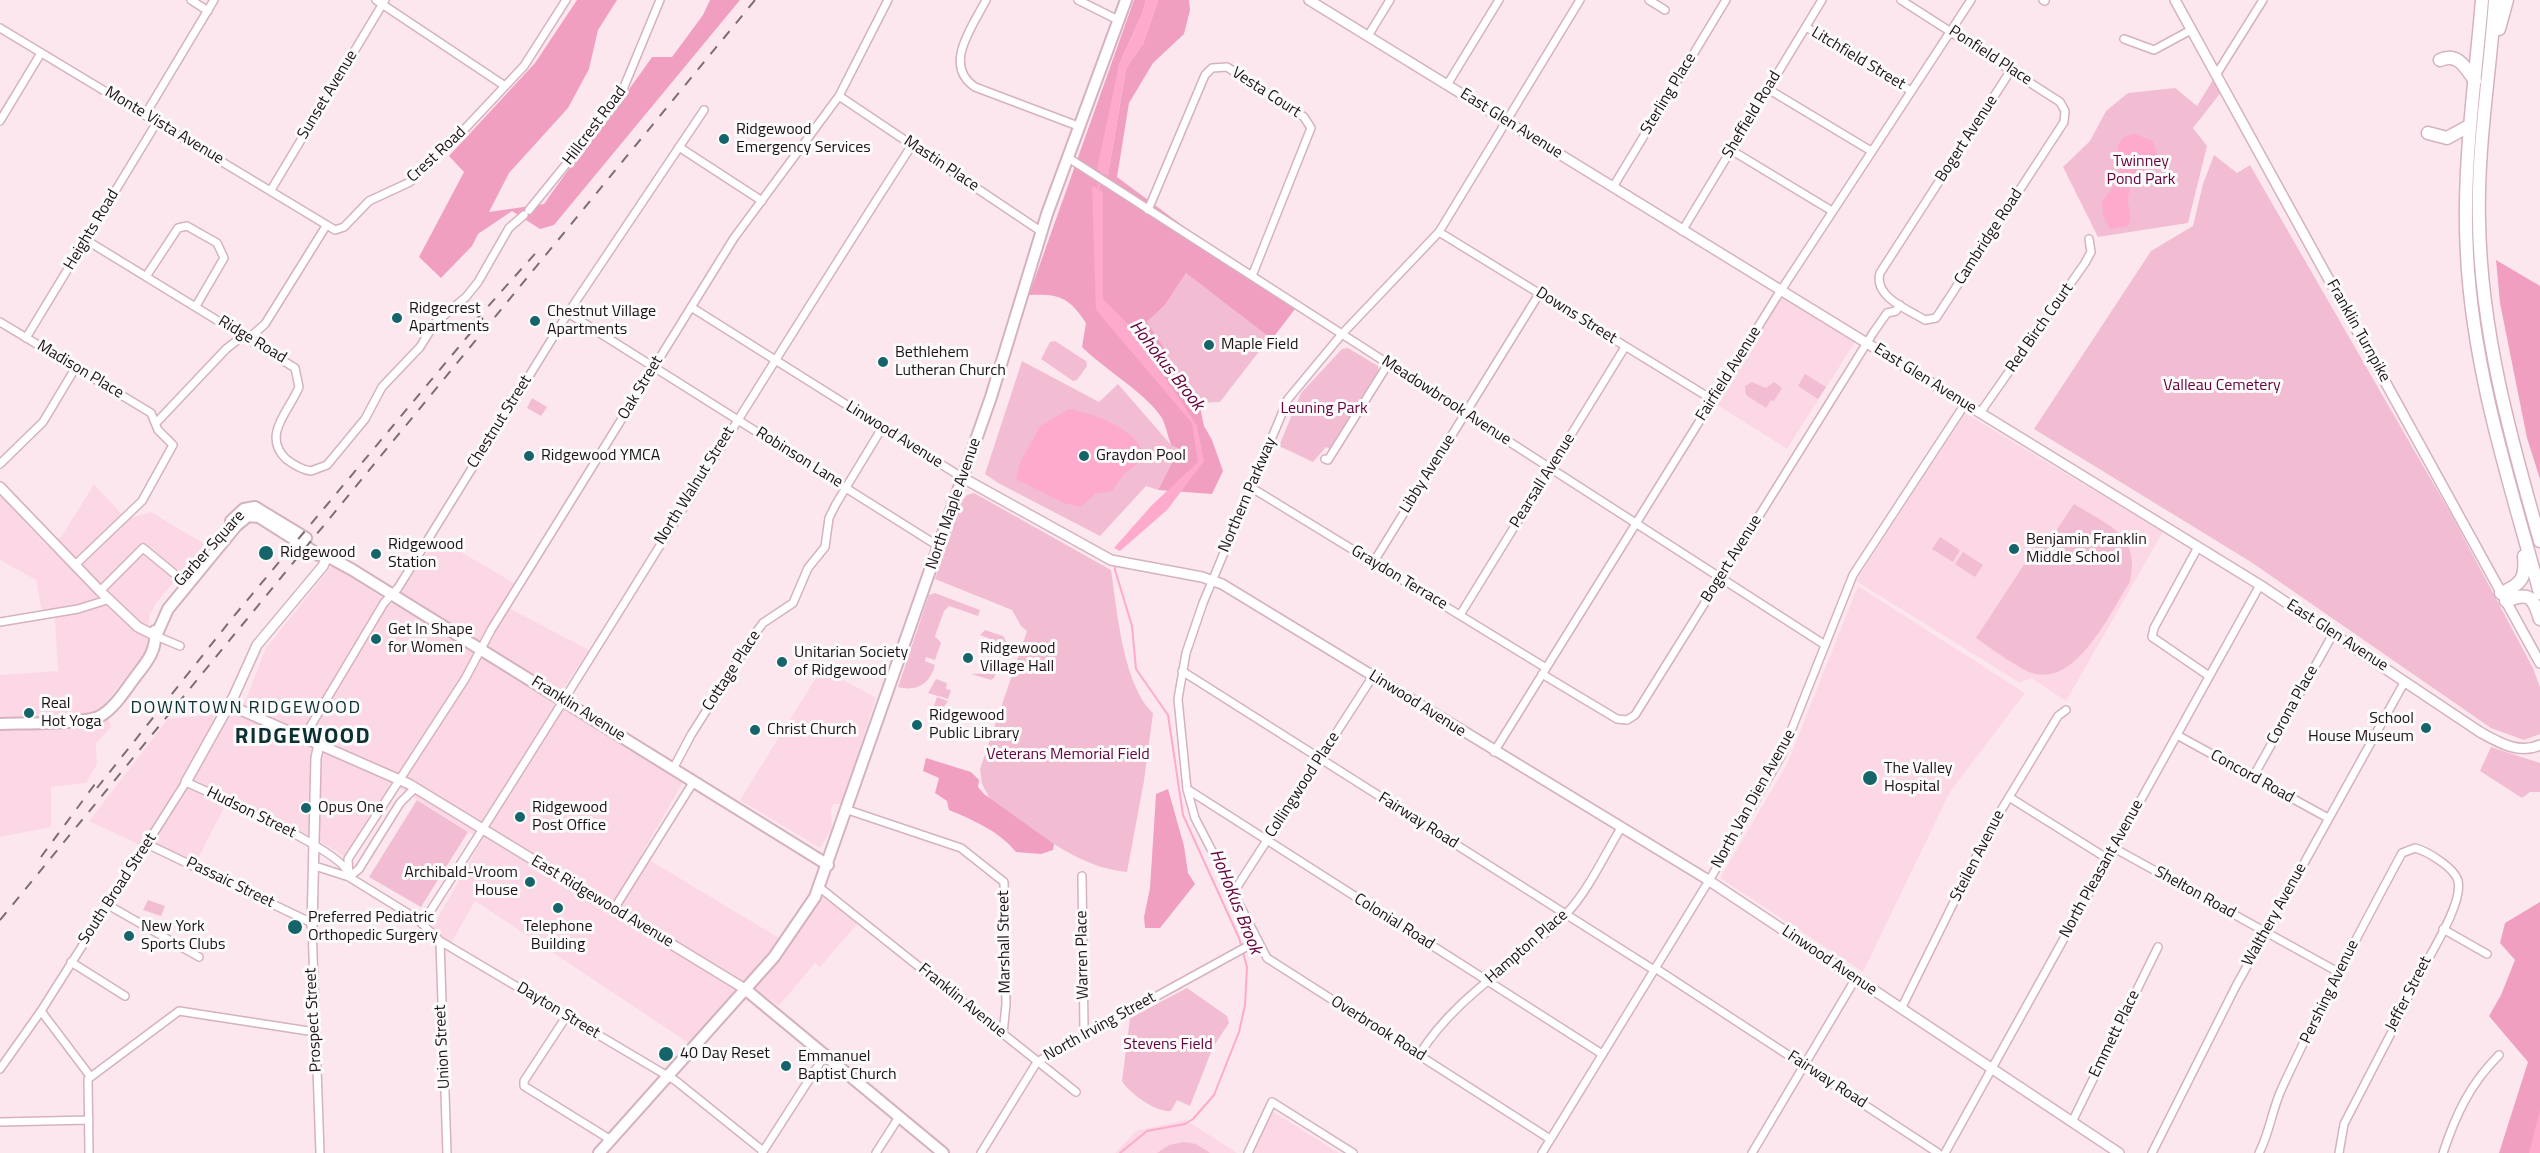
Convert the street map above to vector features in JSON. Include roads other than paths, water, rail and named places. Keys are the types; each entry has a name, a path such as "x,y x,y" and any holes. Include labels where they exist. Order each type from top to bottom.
{"highway":[{"path":"2473,0 2477,58"},
{"path":"2482,0 2469,126 2466,219 2472,311 2488,402 2540,593"},
{"path":"2495,0 2480,175 2481,267 2495,371 2540,542"},
{"path":"2490,59 2507,0"},
{"path":"2440,60 2449,57 2459,61 2475,81"},
{"path":"2428,133 2447,138 2469,126"},
{"path":"2530,506 2540,527"},
{"path":"2504,597 2517,586 2525,575 2521,525"},
{"path":"2504,597 2522,595 2528,597 2536,606 2540,619"}],"main road":[{"name":"North Maple Avenue","path":"599,1153 668,1077 717,1017 745,990 777,953 819,887 1015,326 1042,232 1067,157 1126,0"},
{"name":"Garber Square","path":"156,636 155,624 159,610 236,516 249,507 260,509 294,530 323,550 327,556"},
{"name":"Garber Square","path":"156,636 172,603 236,526 248,516 259,517 319,555 327,556"},
{"name":"Franklin Avenue","path":"327,556 828,865"},
{"path":"0,724 101,717 150,659 156,636"},
{"name":"East Ridgewood Avenue","path":"745,990 943,1153"}],"street":[{"path":"191,0 208,11"},
{"path":"145,115 214,0"},
{"name":"Crest Road","path":"326,226 340,230 369,201 410,182 505,86 529,58 566,0"},
{"name":"Hillcrest Road","path":"370,413 382,387 420,347 435,322 466,297 478,282 509,228 527,212 620,99 660,0"},
{"name":"Oak Street","path":"349,877 348,859 401,780 734,238 839,96 888,0"},
{"path":"986,0 961,51 959,66 964,78 975,87 1078,126"},
{"path":"1078,0 1118,20"},
{"name":"East Glen Avenue","path":"1310,0 2260,585 2502,743 2523,749 2540,745"},
{"path":"1368,36 1390,0"},
{"path":"1448,85 1499,0"},
{"name":"Northern Parkway","path":"1233,893 1195,818 1187,789 1178,699 1182,671 1211,580 1288,399 1342,334 1439,232 1580,0"},
{"path":"1650,0 1665,10"},
{"name":"Sterling Place","path":"1613,187 1726,0"},
{"name":"Sheffield Road","path":"1682,231 1822,0"},
{"name":"Ponfield Place","path":"1901,0 2060,102 2065,111 2064,122"},
{"name":"Fairfield Avenue","path":"1494,752 1781,290 1971,0"},
{"name":"Franklin Turnpike","path":"2175,0 2540,663"},
{"path":"2216,75 2264,0"},
{"path":"381,1 505,86"},
{"name":"Sunset Avenue","path":"270,190 381,1"},
{"name":"Litchfield Street","path":"1806,27 1911,91"},
{"name":"Monte Vista Avenue","path":"0,28 326,226"},
{"path":"2124,39 2154,50 2191,30"},
{"path":"0,121 41,53"},
{"name":"Vesta Court","path":"1148,210 1205,75 1212,68 1227,67 1304,117 1311,128 1252,276"},
{"name":"Bogert Avenue","path":"1887,313 1886,304 1890,298 1880,288 1880,273 2011,70"},
{"path":"1768,89 1871,151"},
{"name":"Mastin Place","path":"839,96 1042,232"},
{"name":"Chestnut Street","path":"304,737 568,313 704,110"},
{"name":"Heights Road","path":"26,338 157,122"},
{"name":"Cambridge Road","path":"1900,304 1925,320 1936,318 2064,122"},
{"name":"North Walnut Street","path":"422,924 564,701 774,360 912,145"},
{"path":"679,147 762,201"},
{"path":"1731,150 1832,212"},
{"name":"Meadowbrook Avenue","path":"1067,157 1825,645"},
{"path":"147,275 178,228 187,226 217,243 224,258 196,306"},
{"path":"156,423 226,349 265,324 326,226"},
{"name":"Downs Street","path":"1439,232 1713,400"},
{"name":"Red Birch Court","path":"1980,413 2085,263 2091,252 2089,239"},
{"name":"Ridge Road","path":"86,240 291,363 298,374 297,393 279,421 276,435 281,453 291,463 305,471 323,468 370,413"},
{"name":"Libby Avenue","path":"1373,563 1539,294"},
{"path":"1890,298 1900,304"},
{"name":"Bogert Avenue","path":"1544,671 1617,719 1632,718 1867,343 1887,313 1896,310 1900,304"},
{"name":"Linwood Avenue","path":"691,307 963,478 1111,560 1211,580 1709,881 2119,1153"},
{"name":"Robinson Lane","path":"568,313 938,546"},
{"name":"Madison Place","path":"0,322 151,413 158,430 171,442 172,449 142,501 75,565"},
{"name":"Pearsall Avenue","path":"1460,615 1625,347"},
{"path":"1325,459 1328,460 1388,364"},
{"path":"0,464 43,422 76,368"},
{"name":"North Van Dien Avenue","path":"1542,1153 1709,881 1781,756 1853,574 1965,404"},
{"name":"Cottage Place","path":"673,768 754,635 763,623 793,603 808,568 825,548 830,518 845,488 882,428"},
{"path":"0,487 138,627 180,646"},
{"name":"Graydon Terrace","path":"1252,488 1460,615 1544,671"},
{"path":"2198,547 2152,634 2154,641 2209,676"},
{"path":"100,591 143,548 182,580"},
{"name":"South Broad Street","path":"0,1069 41,1011 186,782 229,705 257,645 323,566 327,556"},
{"name":"North Pleasant Avenue","path":"1945,1153 2260,585"},
{"path":"0,622 78,609 110,599"},
{"name":"Corona Place","path":"2253,777 2332,634"},
{"name":"Fairway Road","path":"1182,671 1655,969 1938,1153"},
{"name":"Collingwood Place","path":"1233,893 1373,676"},
{"name":"Walthery Avenue","path":"2152,1153 2265,932 2405,681"},
{"name":"East Ridgewood Avenue","path":"229,705 401,780 745,990"},
{"name":"Steilen Avenue","path":"1901,1009 1991,827 2058,716 2066,710"},
{"name":"Concord Road","path":"2177,735 2328,818"},
{"name":"Prospect Street","path":"319,744 316,759 312,925 320,1153"},
{"path":"614,909 694,781"},
{"name":"Hudson Street","path":"186,782 315,846"},
{"path":"349,877 359,869 400,803 415,788"},
{"name":"Colonial Road","path":"1187,789 1602,1054"},
{"path":"2010,797 2109,859"},
{"name":"Marshall Street","path":"846,809 961,848 1004,882 1006,1004 1003,1034"},
{"name":"Hampton Place","path":"1419,1055 1446,1018 1566,914 1622,828"},
{"name":"Passaic Street","path":"147,844 312,925"},
{"name":"Dayton Street","path":"315,846 342,862 349,877"},
{"name":"Shelton Road","path":"2114,848 2338,972"},
{"name":"Pershing Avenue","path":"2259,1153 2266,1139 2281,1089 2338,972 2402,854 2410,848 2420,849"},
{"name":"Jeffer Street","path":"2339,1153 2344,1124 2400,1016 2406,997 2453,913 2458,881 2452,871 2420,849"},
{"name":"Dayton Street","path":"315,866 349,877 422,924 440,940 668,1077 763,1152"},
{"name":"Warren Place","path":"1082,876 1084,1029 1087,1034"},
{"name":"Franklin Avenue","path":"819,887 1076,1092"},
{"name":"Overbrook Road","path":"1233,893 1257,941 1272,962 1550,1139"},
{"path":"108,905 199,957"},
{"path":"2444,929 2487,954"},
{"name":"Union Street","path":"440,940 447,1153"},
{"name":"North Irving Street","path":"981,1153 1037,1062 1257,941"},
{"name":"Emmett Place","path":"2072,1122 2158,947"},
{"path":"71,962 125,996"},
{"path":"1752,1153 1856,978"},
{"path":"41,1011 90,1076 89,1153"},
{"path":"90,1076 179,1011 315,1032"},
{"path":"566,1017 524,1082 524,1086 611,1140"},
{"path":"763,1152 825,1055"},
{"path":"2443,1153 2463,1103 2478,1076 2499,1055"},
{"path":"1248,1153 1272,1102 1353,1153"},
{"path":"876,1153 899,1117"},
{"path":"0,1122 89,1120"}],"waterway":[{"name":"Hohokus Brook","path":"1098,190 1103,169"},
{"name":"HoHoKus Brook","path":"1115,564 1132,626 1136,669 1168,715 1183,815 1239,938 1247,967 1245,1005 1239,1032 1214,1095 1193,1119 1185,1124 1147,1131 1120,1153"}],"railway":[{"path":"0,920 755,0"},
{"path":"475,321 541,247"},
{"path":"97,788 234,616 483,318"},
{"path":"41,857 98,780"}],"place":[{"name":"Ridgewood Emergency Services","path":"724,139"},
{"name":"Ridgecrest Apartments","path":"397,318"},
{"name":"Chestnut Village Apartments","path":"535,321"},
{"name":"Maple Field","path":"1209,345"},
{"name":"Bethlehem Lutheran Church","path":"883,362"},
{"name":"Ridgewood YMCA","path":"529,456"},
{"name":"Graydon Pool","path":"1084,456"},
{"name":"Benjamin Franklin Middle School","path":"2014,549"},
{"name":"Ridgewood","path":"266,553"},
{"name":"Ridgewood Station","path":"376,554"},
{"name":"Get In Shape for Women","path":"376,639"},
{"name":"Ridgewood Village Hall","path":"968,658"},
{"name":"Unitarian Society of Ridgewood","path":"782,662"},
{"name":"Real Hot Yoga","path":"29,713"},
{"name":"Ridgewood Public Library","path":"917,725"},
{"name":"School House Museum","path":"2426,728"},
{"name":"Christ Church","path":"755,730"},
{"name":"The Valley Hospital","path":"1870,778"},
{"name":"Opus One","path":"306,808"},
{"name":"Ridgewood Post Office","path":"520,817"},
{"name":"Archibald-Vroom House","path":"530,882"},
{"name":"Telephone Building","path":"558,908"},
{"name":"Preferred Pediatric Orthopedic Surgery","path":"295,927"},
{"name":"New York Sports Clubs","path":"129,936"},
{"name":"40 Day Reset","path":"666,1054"},
{"name":"Emmanuel Baptist Church","path":"786,1066"}],"district":[{"name":"DOWNTOWN RIDGEWOOD","path":"246,709"},
{"name":"RIDGEWOOD","path":"303,738"}],"park label":[{"name":"Twinney Pond Park","path":"2141,171"},
{"name":"Valleau Cemetery","path":"2222,386"},
{"name":"Leuning Park","path":"1324,409"},
{"name":"Veterans Memorial Field","path":"1068,755"},
{"name":"Stevens Field","path":"1168,1045"}]}
